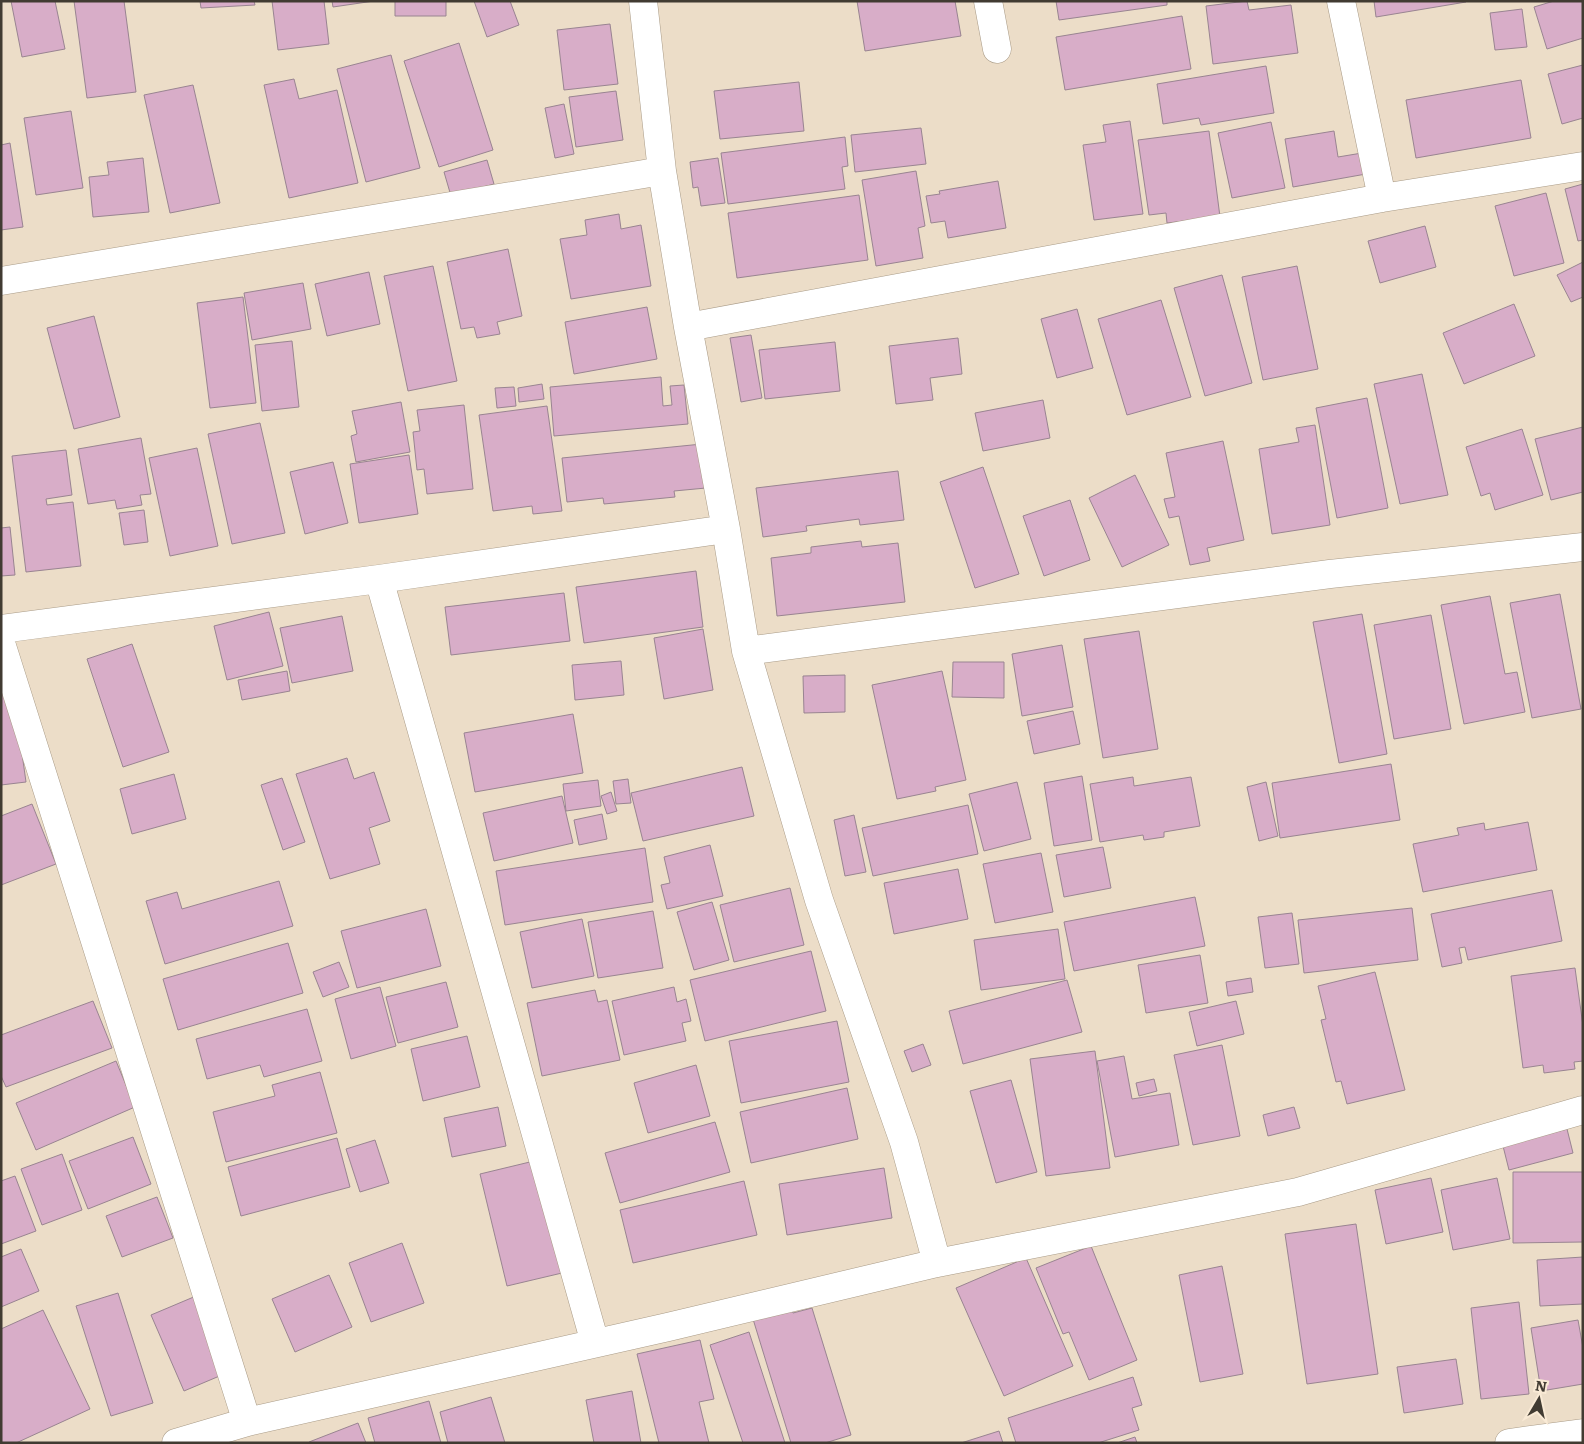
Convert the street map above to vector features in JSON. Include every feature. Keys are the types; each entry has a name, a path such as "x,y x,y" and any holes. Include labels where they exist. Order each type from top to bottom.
{"street":[{"path":"643,1 662,170 746,651 819,900 904,1142 937,1263"},
{"path":"988,1 997,50"},
{"path":"1341,1 1382,198"},
{"path":"688,327 1382,198 1583,166"},
{"path":"1,281 662,170"},
{"path":"1,629 379,579 726,529"},
{"path":"746,651 1330,574 1583,547"},
{"path":"379,579 595,1343"},
{"path":"1,643 247,1422"},
{"path":"176,1443 247,1422 937,1263 1298,1192 1583,1110"},
{"path":"1508,1443 1583,1433"}],"building":[{"path":"11,1 55,1 65,49 22,57"},
{"path":"74,1 124,1 136,92 87,98"},
{"path":"200,1 254,1 255,5 201,8"},
{"path":"272,1 324,1 329,44 278,50"},
{"path":"332,1 374,1 333,7"},
{"path":"395,1 446,1 446,16 395,16"},
{"path":"474,1 510,1 519,25 487,37"},
{"path":"857,1 955,1 961,36 865,51"},
{"path":"1056,1 1167,1 1167,5 1059,20"},
{"path":"1247,1 1249,10 1291,5 1298,53 1213,64 1206,6"},
{"path":"1374,1 1466,1 1466,2 1376,17"},
{"path":"1554,1 1583,1 1583,38 1547,49 1534,7"},
{"path":"1522,9 1527,47 1495,50 1490,13"},
{"path":"1182,16 1191,69 1065,90 1056,37"},
{"path":"610,24 618,84 564,90 557,30"},
{"path":"459,43 493,150 439,167 404,61"},
{"path":"391,55 420,168 366,182 337,69"},
{"path":"1583,65 1583,118 1562,124 1548,74"},
{"path":"1266,66 1274,113 1201,125 1199,118 1163,124 1157,84"},
{"path":"294,79 299,99 337,90 358,183 289,198 264,85"},
{"path":"1521,80 1531,138 1416,158 1406,100"},
{"path":"799,82 804,131 720,139 714,91"},
{"path":"193,85 220,203 170,213 144,95"},
{"path":"616,91 623,140 576,147 569,97"},
{"path":"564,104 574,154 555,158 545,108"},
{"path":"71,111 83,188 36,195 24,118"},
{"path":"1130,121 1143,214 1094,220 1083,145 1106,142 1103,125"},
{"path":"1271,122 1285,188 1232,198 1218,133"},
{"path":"921,128 926,164 855,172 851,135"},
{"path":"1209,131 1220,217 1167,223 1166,213 1149,215 1138,140"},
{"path":"1334,131 1338,157 1362,153 1366,174 1293,187 1285,139"},
{"path":"845,137 848,166 842,167 845,189 728,204 721,153"},
{"path":"10,143 23,227 1,230 1,145"},
{"path":"143,158 149,212 93,217 89,177 109,175 107,162"},
{"path":"718,158 725,203 701,206 698,187 693,188 690,162"},
{"path":"487,160 494,184 451,196 444,172"},
{"path":"916,171 925,226 918,228 923,258 876,266 862,180"},
{"path":"998,181 1006,228 948,238 945,221 931,223 926,196 940,194 939,191"},
{"path":"1583,184 1583,240 1578,241 1565,189"},
{"path":"1546,193 1564,263 1514,276 1495,206"},
{"path":"859,195 868,260 737,278 728,213"},
{"path":"619,214 621,229 641,225 651,286 571,299 560,239 587,235 585,220"},
{"path":"1425,226 1436,267 1380,283 1368,241"},
{"path":"508,249 522,316 497,322 500,334 477,338 474,327 461,329 447,262"},
{"path":"1583,262 1583,297 1571,302 1557,275"},
{"path":"433,266 457,381 408,391 384,276"},
{"path":"1297,266 1318,369 1263,380 1242,277"},
{"path":"369,272 380,324 327,336 315,284"},
{"path":"1222,275 1252,383 1205,396 1174,288"},
{"path":"303,283 311,329 252,340 244,293"},
{"path":"243,297 256,403 210,408 197,303"},
{"path":"1161,300 1191,397 1127,415 1098,319"},
{"path":"1514,304 1535,356 1464,384 1443,333"},
{"path":"647,307 657,359 574,374 565,322"},
{"path":"1077,309 1093,368 1057,378 1041,319"},
{"path":"94,316 120,417 74,429 47,328"},
{"path":"751,335 762,398 741,402 730,338"},
{"path":"958,338 962,374 930,378 933,400 896,404 889,346"},
{"path":"292,341 299,407 262,411 255,345"},
{"path":"835,342 840,391 765,399 759,350"},
{"path":"1422,374 1448,495 1400,504 1374,384"},
{"path":"661,377 663,406 672,405 670,386 684,385 688,424 554,436 550,387"},
{"path":"542,384 544,399 519,402 518,388"},
{"path":"514,387 516,406 497,408 495,388"},
{"path":"1367,398 1388,508 1337,518 1316,408"},
{"path":"1043,400 1050,438 983,451 975,413"},
{"path":"401,402 410,452 356,462 351,436 357,434 352,411"},
{"path":"464,405 473,489 427,494 424,469 417,470 413,432 420,431 417,410"},
{"path":"547,406 562,511 533,514 532,506 493,511 479,415"},
{"path":"260,423 285,533 232,544 208,434"},
{"path":"1315,425 1330,525 1272,534 1259,449 1299,442 1296,428"},
{"path":"1583,427 1583,492 1551,500 1535,439"},
{"path":"1522,429 1543,495 1495,510 1490,493 1481,496 1466,447"},
{"path":"141,438 151,494 140,495 142,505 117,509 115,500 88,504 78,449"},
{"path":"1223,441 1244,540 1207,548 1210,561 1190,565 1179,516 1169,518 1164,499 1175,497 1166,453"},
{"path":"702,444 706,488 674,491 675,497 604,504 603,498 567,502 562,458"},
{"path":"197,448 218,546 170,556 149,458"},
{"path":"66,450 72,495 46,499 47,505 73,502 81,566 26,572 12,456"},
{"path":"409,455 418,514 359,523 350,464"},
{"path":"333,462 348,523 305,534 290,472"},
{"path":"983,467 1019,574 975,588 940,482"},
{"path":"898,471 904,520 860,525 859,519 806,526 807,531 763,537 756,488"},
{"path":"1135,475 1169,545 1122,567 1089,498"},
{"path":"1070,500 1090,560 1044,576 1023,516"},
{"path":"144,510 148,542 124,545 119,513"},
{"path":"10,527 15,575 1,576 1,528"},
{"path":"861,541 862,547 898,543 905,602 777,616 771,558 811,553 811,547"},
{"path":"696,571 703,627 584,643 576,587"},
{"path":"564,593 570,641 451,655 445,607"},
{"path":"1560,594 1581,709 1532,718 1510,603"},
{"path":"1490,596 1505,674 1517,672 1525,712 1464,724 1441,605"},
{"path":"269,612 283,666 227,680 214,626"},
{"path":"1362,614 1387,754 1339,763 1313,622"},
{"path":"1431,615 1451,729 1394,739 1374,625"},
{"path":"342,616 353,671 292,683 280,628"},
{"path":"703,629 713,690 664,699 654,638"},
{"path":"1139,631 1158,749 1103,758 1084,639"},
{"path":"132,644 169,752 123,767 87,659"},
{"path":"1062,645 1073,707 1022,716 1012,654"},
{"path":"621,661 624,695 575,700 572,665"},
{"path":"953,662 1004,662 1004,698 952,697"},
{"path":"287,671 290,691 242,700 238,680"},
{"path":"942,671 966,780 935,787 936,791 897,799 872,685"},
{"path":"11,675 26,782 1,785 1,677"},
{"path":"845,675 845,712 804,713 803,676"},
{"path":"1073,711 1080,744 1034,754 1027,721"},
{"path":"573,714 583,773 475,792 464,733"},
{"path":"347,758 354,779 374,772 390,821 369,828 380,864 330,879 296,774"},
{"path":"1391,764 1400,820 1280,838 1272,783"},
{"path":"742,767 754,816 643,841 631,793"},
{"path":"174,774 186,819 132,834 120,789"},
{"path":"1082,776 1092,840 1054,846 1044,783"},
{"path":"1133,777 1134,786 1191,777 1200,826 1164,832 1164,837 1144,840 1143,835 1100,842 1090,784"},
{"path":"282,778 305,842 283,850 261,785"},
{"path":"628,779 631,803 616,804 613,781"},
{"path":"598,780 601,806 566,811 563,784"},
{"path":"1017,782 1031,839 984,851 969,794"},
{"path":"1266,782 1278,836 1259,841 1247,787"},
{"path":"611,792 617,811 607,814 601,796"},
{"path":"562,796 573,843 494,861 483,813"},
{"path":"32,804 56,864 1,885 1,816"},
{"path":"968,805 978,854 873,876 862,828"},
{"path":"602,814 607,839 579,845 574,820"},
{"path":"854,815 866,872 845,876 834,820"},
{"path":"1528,822 1537,870 1423,892 1413,844 1459,835 1457,828 1484,823 1485,830"},
{"path":"710,845 723,896 667,909 661,885 670,883 664,857"},
{"path":"1103,847 1111,888 1064,897 1056,855"},
{"path":"645,848 653,902 505,925 496,871"},
{"path":"1041,853 1053,912 995,923 983,864"},
{"path":"958,869 968,919 894,934 884,883"},
{"path":"279,881 293,926 165,964 146,901 177,892 182,909"},
{"path":"790,888 804,945 734,962 720,905"},
{"path":"1552,890 1562,941 1468,960 1465,947 1459,948 1462,963 1442,967 1431,914"},
{"path":"1195,897 1205,946 1074,971 1064,922"},
{"path":"712,902 729,960 694,970 677,912"},
{"path":"1412,908 1418,960 1304,973 1298,920"},
{"path":"426,909 441,966 357,988 341,931"},
{"path":"653,911 663,968 598,978 588,922"},
{"path":"1292,913 1299,964 1265,968 1258,917"},
{"path":"582,919 594,976 532,988 520,932"},
{"path":"1058,929 1065,979 981,990 974,940"},
{"path":"288,943 303,993 178,1030 163,979"},
{"path":"811,951 826,1011 705,1041 690,980"},
{"path":"1200,955 1208,1003 1146,1013 1138,965"},
{"path":"339,962 349,987 323,997 313,972"},
{"path":"1575,968 1583,1026 1583,1061 1574,1062 1575,1069 1544,1073 1543,1065 1523,1068 1511,976"},
{"path":"1375,972 1405,1090 1347,1104 1341,1081 1336,1082 1321,1020 1326,1019 1318,986"},
{"path":"1251,978 1253,992 1228,996 1226,982"},
{"path":"1067,980 1082,1032 963,1064 949,1011"},
{"path":"446,982 458,1027 398,1043 386,997"},
{"path":"380,987 396,1046 351,1059 335,999"},
{"path":"674,987 677,1002 686,999 691,1021 682,1023 686,1041 624,1055 612,1001"},
{"path":"595,990 598,1002 607,1000 620,1060 542,1076 527,1003"},
{"path":"93,1001 112,1048 6,1087 1,1076 1,1035"},
{"path":"1236,1001 1244,1034 1197,1046 1189,1012"},
{"path":"307,1009 322,1061 264,1077 260,1065 207,1079 196,1039"},
{"path":"837,1021 849,1082 741,1103 729,1041"},
{"path":"467,1036 480,1087 423,1101 411,1049"},
{"path":"923,1044 931,1065 912,1072 904,1051"},
{"path":"1222,1045 1240,1136 1193,1145 1174,1055"},
{"path":"1095,1051 1110,1168 1046,1176 1030,1059"},
{"path":"1124,1056 1132,1099 1170,1093 1179,1145 1115,1157 1097,1061"},
{"path":"116,1061 135,1107 36,1150 16,1103"},
{"path":"696,1065 710,1116 648,1133 634,1083"},
{"path":"320,1072 337,1133 226,1162 213,1112 275,1096 272,1085"},
{"path":"1154,1079 1157,1091 1139,1096 1136,1083"},
{"path":"1011,1080 1037,1172 996,1183 970,1091"},
{"path":"847,1088 858,1139 751,1163 740,1112"},
{"path":"498,1107 506,1146 452,1157 444,1118"},
{"path":"1294,1107 1300,1128 1268,1136 1263,1115"},
{"path":"715,1122 730,1172 620,1203 605,1153"},
{"path":"1567,1129 1573,1153 1509,1170 1503,1146"},
{"path":"133,1137 151,1184 88,1209 69,1161"},
{"path":"337,1138 350,1187 241,1216 228,1167"},
{"path":"375,1140 389,1183 360,1192 346,1149"},
{"path":"62,1154 82,1210 42,1225 21,1169"},
{"path":"534,1161 562,1273 507,1286 480,1174"},
{"path":"884,1168 892,1218 787,1235 779,1184"},
{"path":"1513,1172 1583,1172 1583,1242 1513,1243"},
{"path":"15,1176 36,1231 1,1244 1,1181"},
{"path":"1431,1178 1443,1232 1386,1244 1375,1190"},
{"path":"1497,1178 1510,1239 1453,1250 1441,1190"},
{"path":"744,1181 757,1235 633,1263 620,1210"},
{"path":"157,1197 173,1238 122,1257 106,1216"},
{"path":"1356,1224 1378,1374 1307,1384 1285,1234"},
{"path":"402,1243 424,1303 371,1322 349,1263"},
{"path":"1091,1246 1137,1360 1089,1380 1069,1332 1063,1334 1036,1268"},
{"path":"21,1249 39,1291 1,1307 1,1257"},
{"path":"1583,1257 1583,1304 1540,1306 1537,1260"},
{"path":"1026,1258 1073,1366 1004,1396 956,1288"},
{"path":"1222,1266 1243,1374 1200,1382 1179,1275"},
{"path":"329,1275 352,1327 295,1352 272,1299"},
{"path":"118,1293 153,1403 111,1416 76,1306"},
{"path":"196,1296 229,1372 184,1391 151,1315"},
{"path":"1519,1302 1529,1394 1481,1399 1471,1308"},
{"path":"791,1307 793,1313 812,1308 851,1435 825,1443 791,1443 753,1319"},
{"path":"43,1310 90,1409 16,1443 1,1443 1,1329"},
{"path":"1578,1320 1583,1348 1583,1384 1541,1391 1531,1328"},
{"path":"749,1332 785,1443 743,1443 710,1345"},
{"path":"700,1340 714,1399 699,1402 709,1443 659,1443 637,1354"},
{"path":"1456,1359 1463,1404 1404,1413 1397,1367"},
{"path":"1133,1377 1142,1405 1132,1408 1139,1430 1098,1443 1016,1443 1008,1418"},
{"path":"632,1391 641,1443 594,1443 586,1400"},
{"path":"491,1397 505,1443 448,1443 440,1412"},
{"path":"429,1401 441,1443 375,1443 368,1418"},
{"path":"358,1423 366,1443 309,1442"},
{"path":"999,1431 1003,1443 961,1443"},
{"path":"1135,1437 1137,1443 1117,1443"}]}
